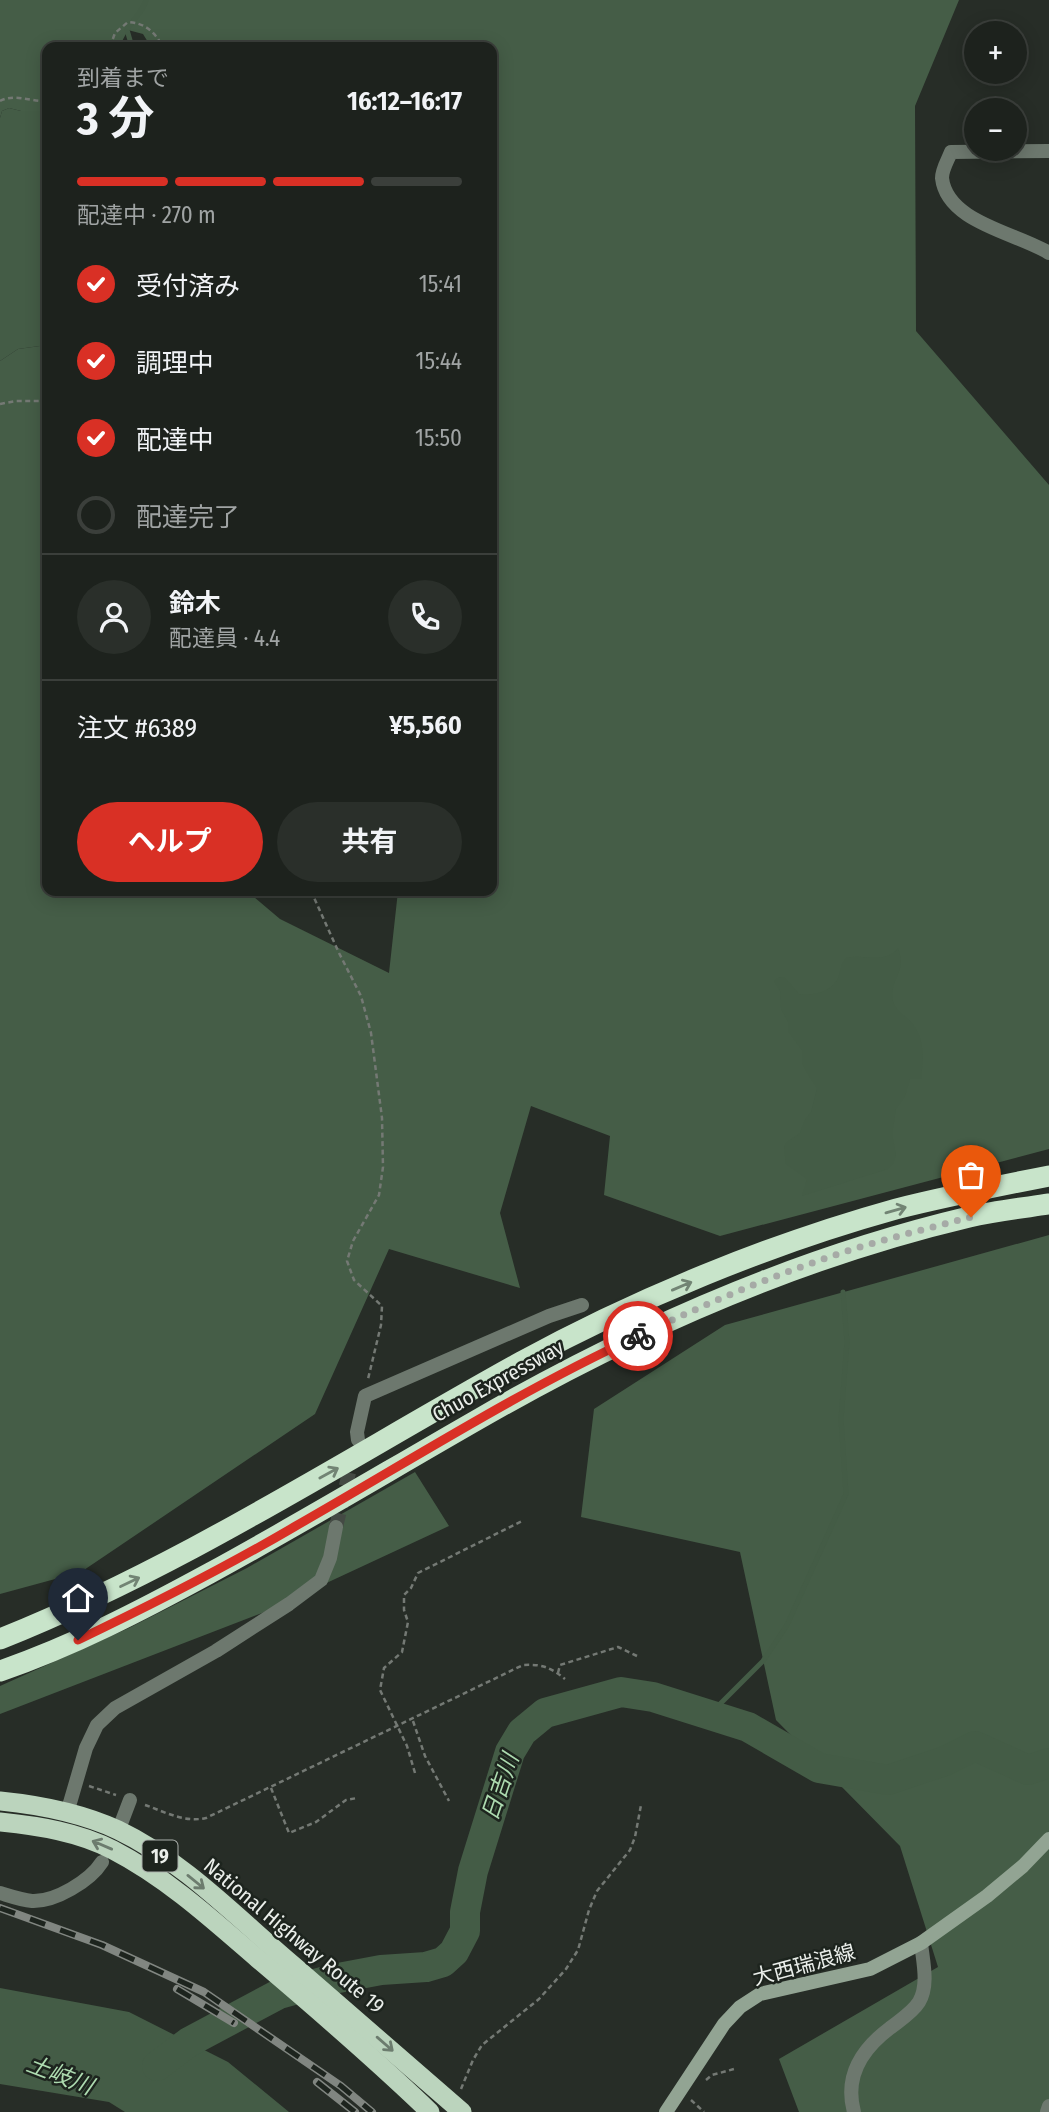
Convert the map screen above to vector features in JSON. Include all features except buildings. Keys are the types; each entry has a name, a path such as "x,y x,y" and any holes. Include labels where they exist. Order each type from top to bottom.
{"highway":[{"name":"Chuo Expressway","path":"0,1639 69,1612 140,1576 361,1455 523,1362 634,1307 749,1257 870,1217 973,1190 1049,1177"},
{"name":"Chuo Expressway","path":"0,1671 78,1640 153,1604 293,1528 478,1419 576,1365 705,1305 813,1263 892,1237 971,1217 1049,1204"},
{"name":"National Highway Route 19","path":"0,1801 52,1808 118,1830 180,1869 334,1999 456,2107"},
{"name":"National Highway Route 19","path":"0,1822 55,1829 112,1849 171,1887 381,2064 430,2112"}],"main road":[{"name":"大西瑞浪線","path":"666,2112 724,2024 740,2007 760,1994 870,1969 921,1943 987,1896 1023,1866 1049,1839"}],"street":[{"path":"1049,151 951,152 943,178 948,195 968,215 981,223 1035,244 1049,253"},
{"path":"358,1440 357,1432 365,1396 549,1316 582,1305"},
{"path":"67,1813 86,1748 97,1725 115,1708 216,1651 321,1580 330,1558 336,1527"},
{"path":"122,1821 130,1800"},
{"path":"0,1893 32,1901 53,1897 93,1873 102,1862"},
{"path":"854,2112 851,2100 852,2083 865,2049 910,2013 918,2003 923,1990 924,1973 921,1943"},
{"path":"1047,2112 1049,2106"}],"path":[{"path":"112,42 115,33 128,23 139,23 150,30 159,42"},
{"path":"0,101 15,96 33,102 42,101"},
{"path":"0,404 42,401"},
{"path":"313,896 367,1013 382,1118 383,1167 379,1195 352,1241 347,1261 354,1280 382,1306 382,1325 372,1356 365,1396"},
{"path":"415,1773 407,1745 380,1690 384,1668 402,1652 408,1622 404,1610 404,1595 411,1588 418,1573 524,1520"},
{"path":"558,1674 560,1665 618,1647 637,1656"},
{"path":"76,1782 195,1821 412,1721 523,1665 551,1667 565,1679"},
{"path":"412,1721 425,1756 449,1801"},
{"path":"270,1787 289,1833 316,1822 346,1800 357,1798"},
{"path":"456,2107 473,2060 482,2045 539,1999 566,1969 578,1950 597,1891 630,1850 641,1805"},
{"path":"704,2082 712,2075 734,2069"}],"shaded area":[{"path":"0,0 959,0 915,106 916,331 1049,485 1049,1149 720,1236 604,1195 610,1136 531,1106 500,1213 520,1288 389,1249 315,1414 81,1572 0,1594 0,361 18,349 42,346 42,896 253,896 280,919 389,973 397,896 497,896 497,42 148,42 143,34 128,30 122,42 42,42 42,111 9,108 2,111 0,118"},
{"path":"1049,1235 1049,2112 799,2112 779,2059 938,1967 900,1846 776,1720 740,1552 581,1517 594,1409 725,1325"},
{"path":"415,1472 449,1526 262,1613 0,1714 0,1686 129,1628 247,1568"}],"water":[{"path":"9,108 42,111 42,346 18,349 0,361 0,118 2,111"},
{"path":"898,948 901,964 893,987 893,1001 918,1032 923,1059 921,1079 910,1079 905,1096 896,1109 892,1134 896,1155 893,1164 888,1169 802,1196 807,1179 786,1164 784,1147 800,1133 811,1112 817,1088 802,1063 802,1050 788,1031 788,1022 781,1009 780,991 774,981 779,977 785,978 799,994 820,993 830,988 837,980 846,958 887,956"},
{"name":"土岐川","path":"0,1988 129,2012 228,2062 289,2112 125,2112 109,2102 0,2084"}],"waterway":[{"path":"131,42 127,30 146,0"},
{"path":"710,1714 763,1661 787,1625 846,1494 841,1419 847,1342 843,1292"},
{"name":"日吉川","path":"157,2066 189,2042 279,1994 333,1979 381,1970 426,1967 443,1962 454,1952 465,1931 465,1912 473,1871 510,1752 522,1732 545,1713 621,1692 653,1697 748,1727 819,1768 888,1780 945,1761 975,1746 1028,1770 1049,1763"}],"tunnel":[{"path":"336,1527 353,1456"}],"railway":[{"path":"0,1908 102,1945 204,1992 341,2086 372,2112"},
{"path":"177,1989 234,2023"},
{"path":"317,2082 355,2112"}],"way so far":[{"path":"638,1336 705,1305 813,1263 892,1237 971,1217"}],"route":[{"path":"78,1640 153,1604 293,1528 503,1405 576,1365 638,1336"}]}
